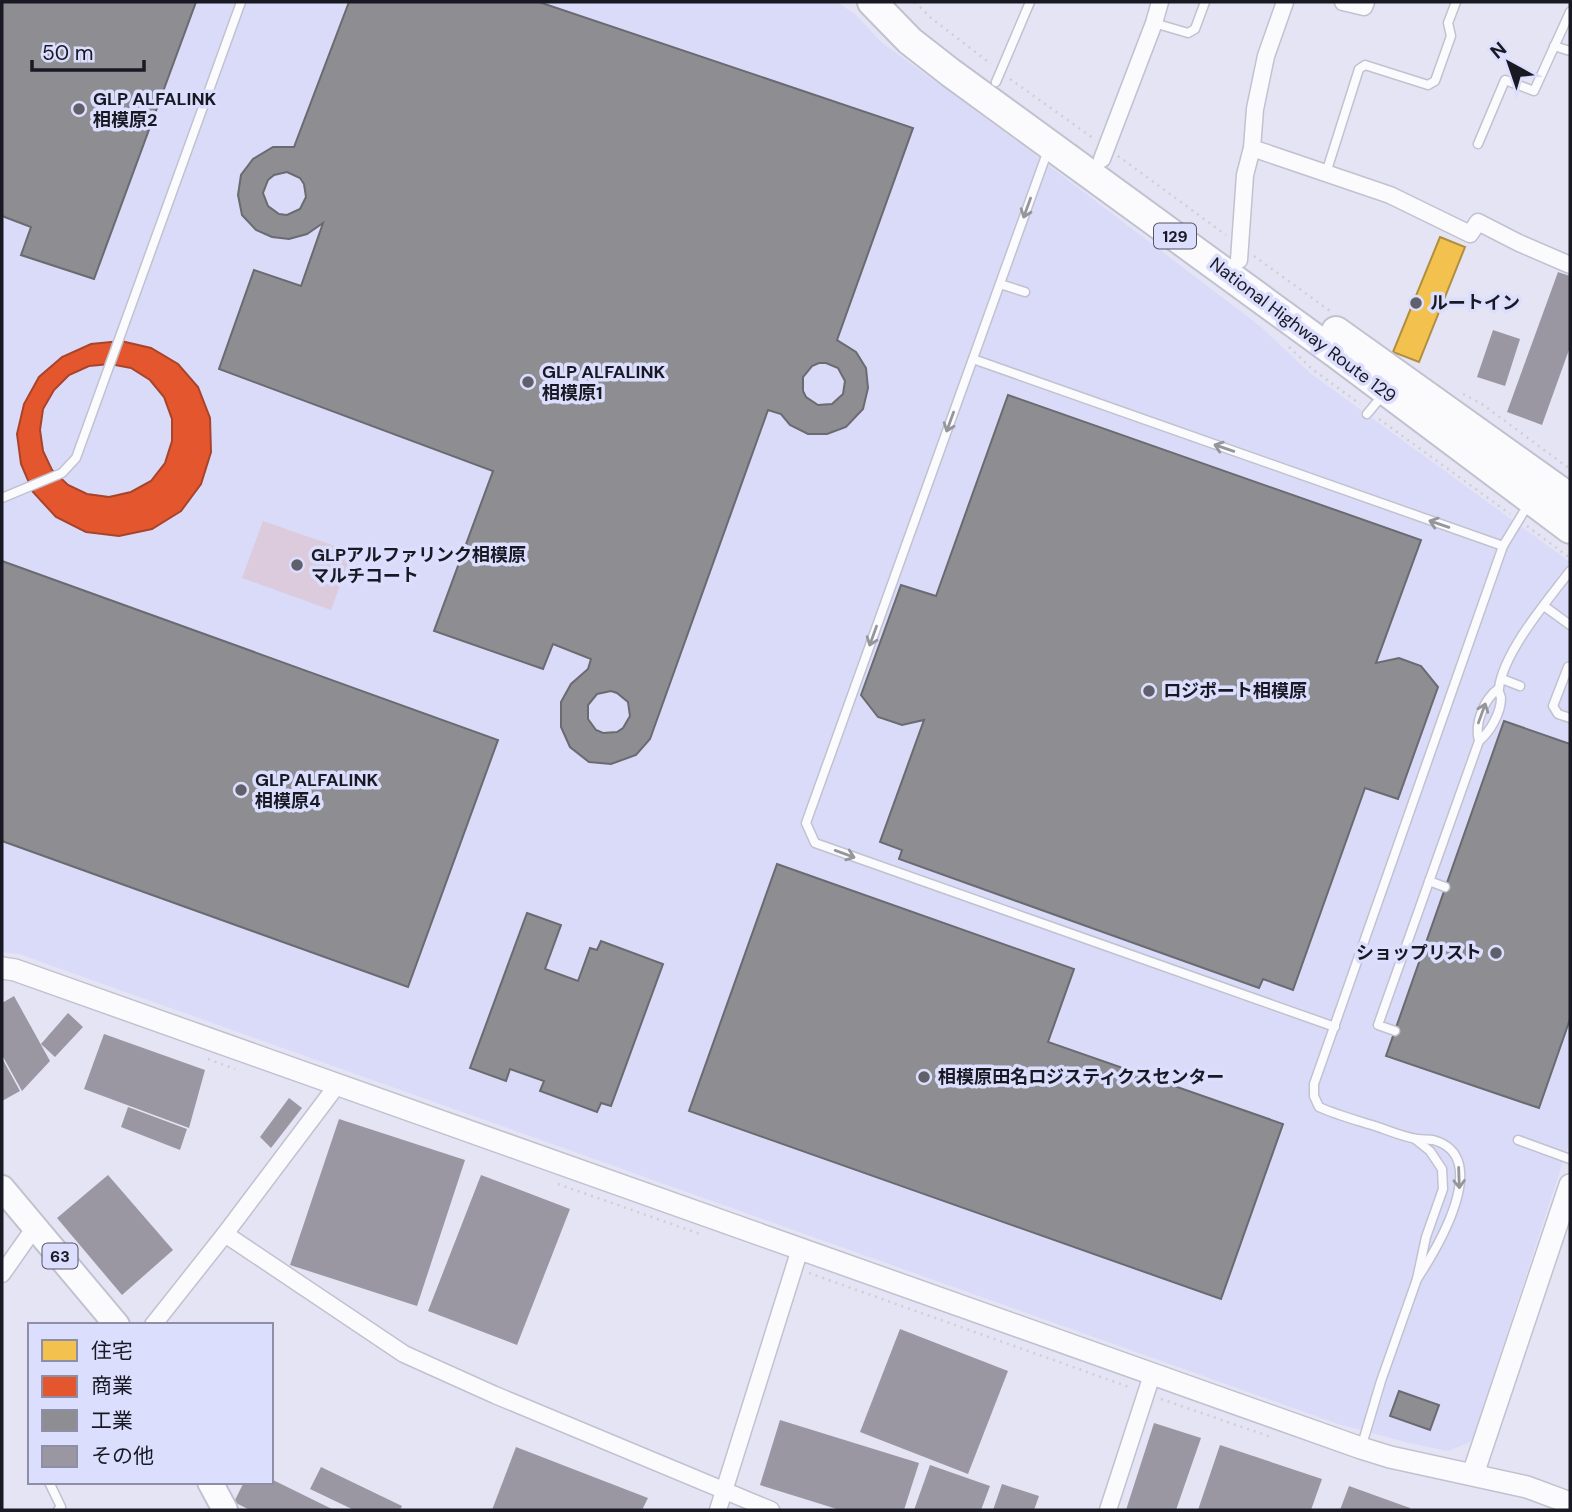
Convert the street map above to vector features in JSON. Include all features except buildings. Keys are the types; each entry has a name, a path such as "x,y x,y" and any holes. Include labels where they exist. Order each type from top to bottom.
{"highway":[{"name":"National Highway Route 129","path":"872,2 910,41 1570,529"},
{"name":"National Highway Route 129","path":"897,2 941,41 998,77 1104,154 1240,253 1397,373 1570,498"},
{"path":"1338,355 1372,408 1570,547"},
{"path":"1397,373 1467,405 1570,479"}],"main road":[{"name":"63","path":"2,1188 115,1323"},
{"path":"211,1484 225,1510"}],"street":[{"path":"1104,154 1160,2"},
{"path":"1240,253 1245,175 1252,148 1255,109 1266,55 1285,2"},
{"path":"1343,2 1364,7 1366,2"},
{"path":"1252,148 1390,195 1470,234 1478,222 1570,265"},
{"path":"2,968 15,970 338,1084 1361,1448 1390,1457 1527,1487 1570,1503"},
{"path":"155,1323 338,1084"},
{"path":"1474,1474 1564,1222 1570,1185"},
{"path":"2,1273 35,1227"},
{"path":"225,1234 404,1354 495,1395 771,1510"},
{"path":"718,1510 800,1249"},
{"path":"1108,1510 1152,1375"}],"lane":[{"path":"2,498 62,473 75,458 241,2"},
{"path":"998,77 1030,2"},
{"path":"1154,23 1188,33 1195,29 1205,2"},
{"path":"1326,173 1359,69 1365,65 1428,85 1435,81 1451,36 1448,23 1455,2"},
{"path":"1478,144 1505,80 1534,91 1570,12"},
{"path":"1555,46 1570,51"},
{"path":"1051,144 806,823 815,843 1335,1027"},
{"path":"1000,284 1025,292"},
{"path":"973,359 1503,546"},
{"path":"1417,1279 1440,1244 1459,1193 1461,1175 1457,1159 1447,1147 1433,1140 1415,1139 1320,1107 1314,1096 1314,1084 1503,546 1523,513"},
{"path":"1395,1031 1378,1025 1479,741 1489,733 1501,700 1499,689 1508,662 1528,628 1570,571"},
{"path":"1544,606 1570,625"},
{"path":"1569,667 1553,698 1553,706 1558,714 1570,718"},
{"path":"1502,679 1520,686"},
{"path":"1479,741 1476,731 1489,695 1499,689"},
{"path":"1429,881 1445,887"},
{"path":"1361,1448 1417,1279 1426,1237 1443,1189 1442,1169 1430,1151 1415,1139"},
{"path":"1518,1140 1570,1160"},
{"path":"50,1484 61,1507 58,1510"}],"path":[{"path":"915,2 998,77 1240,253 1333,314"},
{"path":"1452,388 1482,404 1570,469"}],"shaded area":[{"path":"2,2 837,2 856,15 881,42 1260,326 1310,373 1570,562 1570,1140 1473,1439 1448,1451 1338,1424 19,954 2,952"},
{"name":"GLPアルファリンク相模原 マルチコート","path":"263,521 352,552 331,610 242,578"}],"place":[{"name":"GLP ALFALINK 相模原2","path":"79,109"},
{"name":"ルートイン","path":"1416,303"},
{"name":"GLP ALFALINK 相模原1","path":"528,382"},
{"name":"GLPアルファリンク相模原 マルチコート","path":"297,565"},
{"name":"ロジポート相模原","path":"1149,691"},
{"name":"GLP ALFALINK 相模原4","path":"241,790"},
{"name":"ショップリスト","path":"1496,953"},
{"name":"相模原田名ロジスティクスセンター","path":"924,1077"}]}
